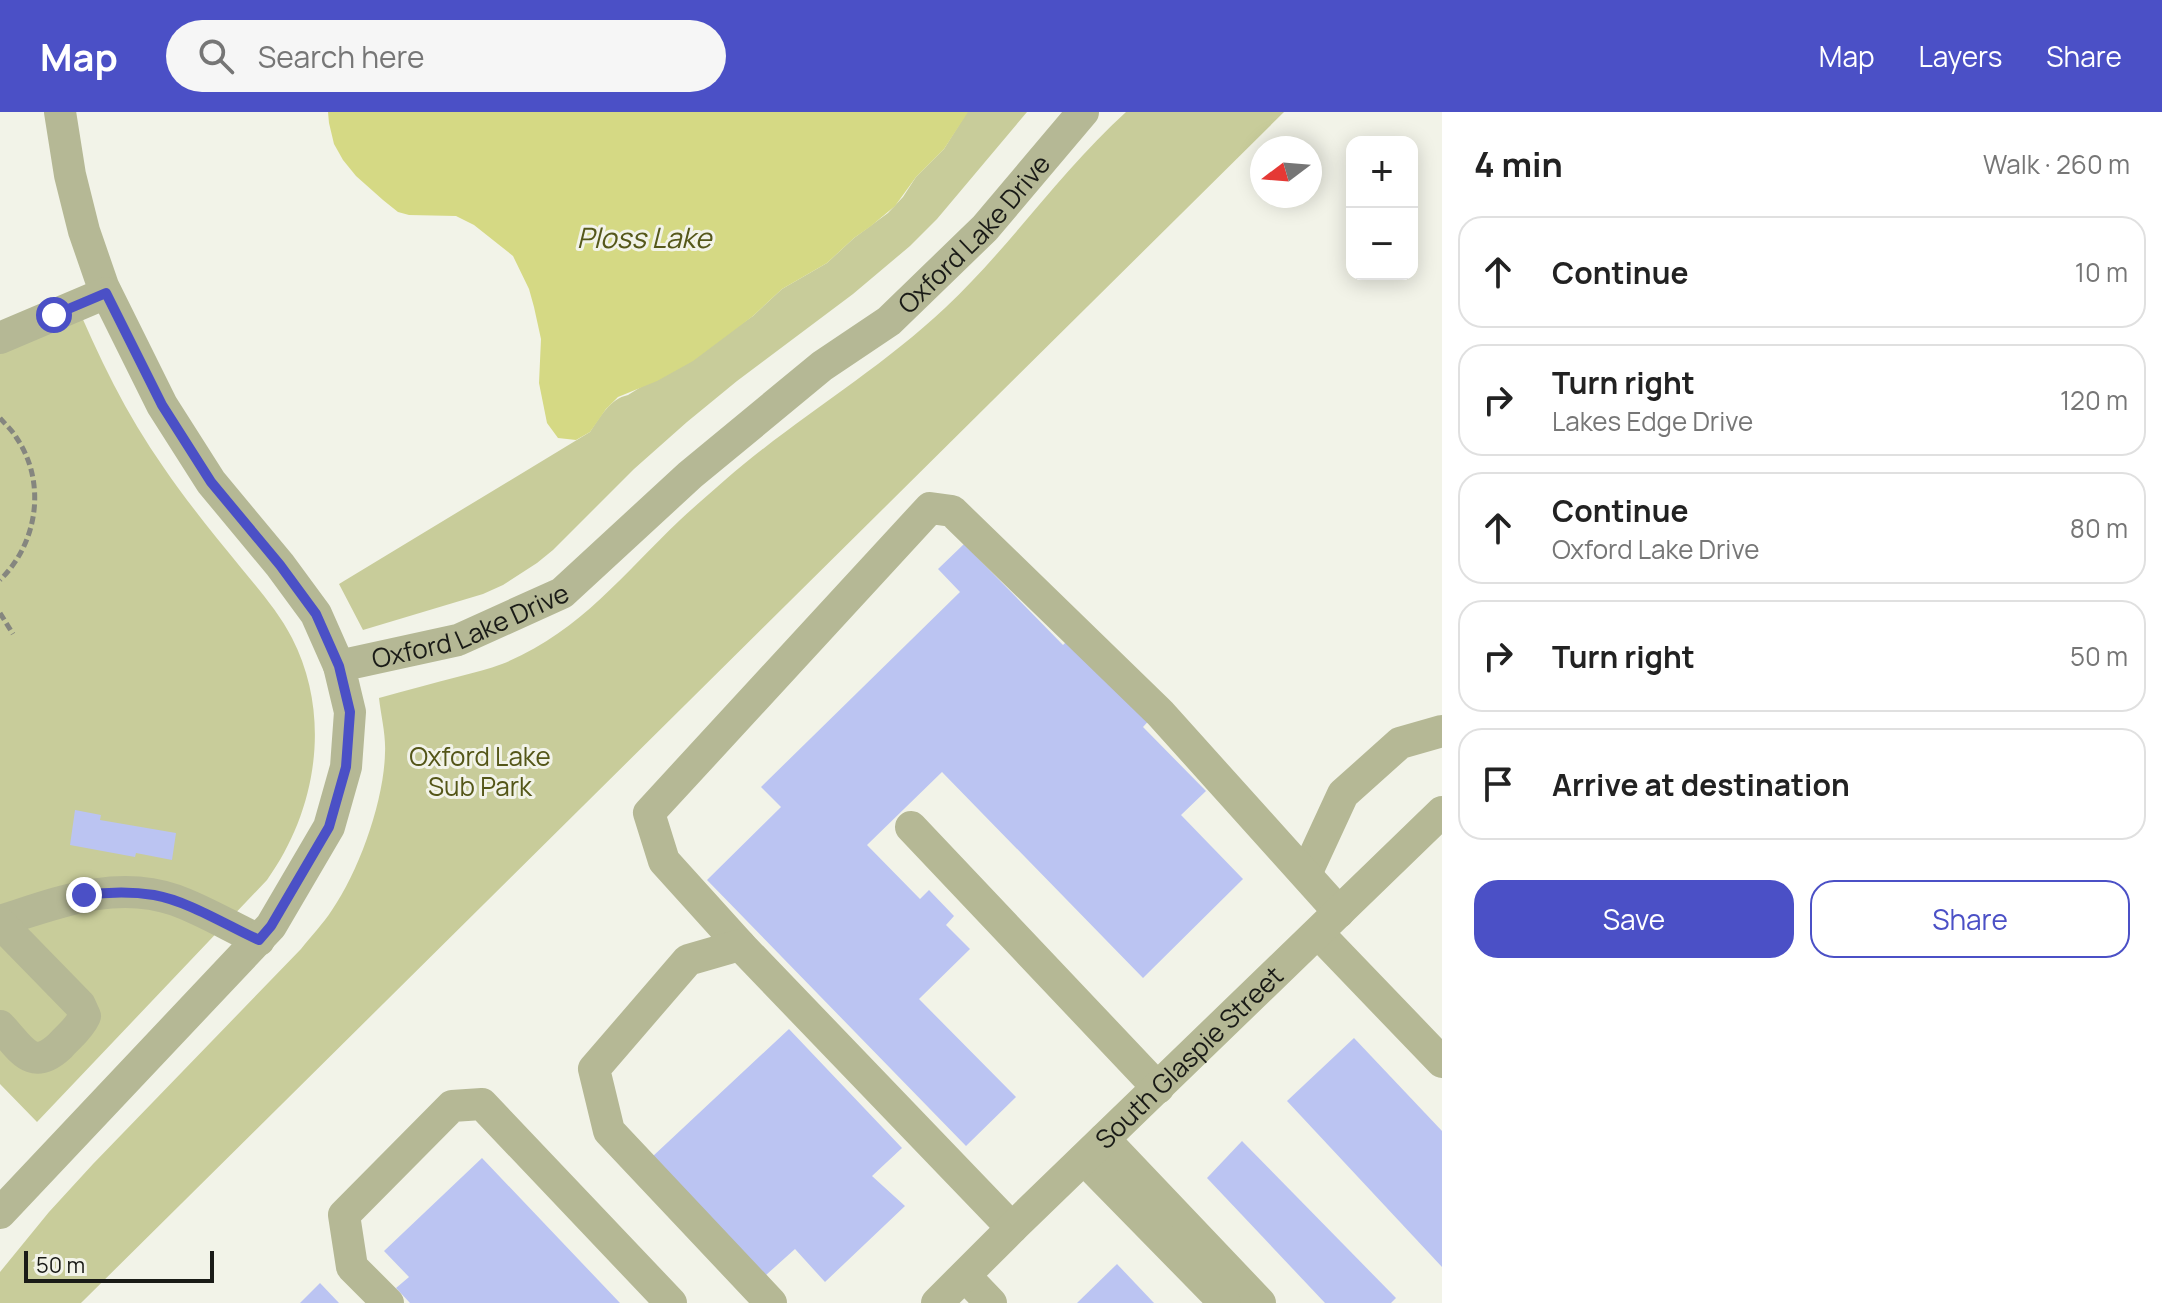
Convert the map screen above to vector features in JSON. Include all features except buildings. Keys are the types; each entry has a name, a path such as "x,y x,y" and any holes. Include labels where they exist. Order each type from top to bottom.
{"street":[{"path":"60,112 70,175 84,231 106,293 162,405 211,482 316,614 339,666"},
{"name":"Oxford Lake Drive","path":"0,1213 271,926 329,827 346,767 350,712 339,666 458,640 562,593 702,465 822,366 889,321 985,228 1083,112"},
{"path":"0,338 106,293"},
{"path":"1012,1228 740,945 664,861 649,813 930,508 952,511 1149,702 1306,874 1329,922 1442,1062"},
{"path":"1306,874 1343,794 1400,743 1442,731"},
{"name":"South Glaspie Street","path":"937,1303 1442,812"},
{"path":"911,827 1158,1088"},
{"path":"0,1026 29,1056 37,1059 48,1056 80,1026 85,1016 80,1005 0,922 84,895 111,891 153,895 175,901 259,940"},
{"path":"740,945 688,960 594,1069 609,1131 771,1303"},
{"path":"388,1303 352,1267 344,1215 452,1106 482,1104 671,1303"},
{"path":"1094,1149 1225,1303"},
{"path":"1094,1149 1260,1303"},
{"path":"965,1276 991,1303"}],"path":[{"path":"0,418 16,437 28,459 35,483 35,511 27,539 17,559 0,580"},
{"path":"0,613 13,634"}],"green space":[{"path":"967,112 1027,112 937,219 910,246 687,422 537,563 483,594 363,630 339,584 590,432 616,400 725,335 753,316 782,289 827,263 903,197 916,177 944,149"},
{"name":"Oxford Lake Sub Park","path":"1126,112 1284,112 1260,136 1250,136 1250,146 81,1303 0,1303 0,1272 49,1212 301,949 332,910 352,876 380,792 385,746 379,698 502,664 554,636 577,619 725,480 892,353 945,308"},
{"path":"73,296 92,341 150,448 287,629 304,668 312,699 315,730 313,762 298,824 267,880 37,1122 0,1084 0,323"}],"water":[{"name":"Ploss Lake","path":"328,112 968,112 944,149 916,177 895,206 827,263 782,289 753,316 693,361 657,381 618,397 590,432 576,440 558,438 547,423 539,383 541,339 529,289 513,256 474,225 456,216 398,212 356,176 343,160 334,144"}],"route":[{"path":"54,315 106,293 162,405 211,482 316,614 339,666 350,712 346,767 329,827 271,926 259,940 175,901 153,895 111,891 84,895"}]}
